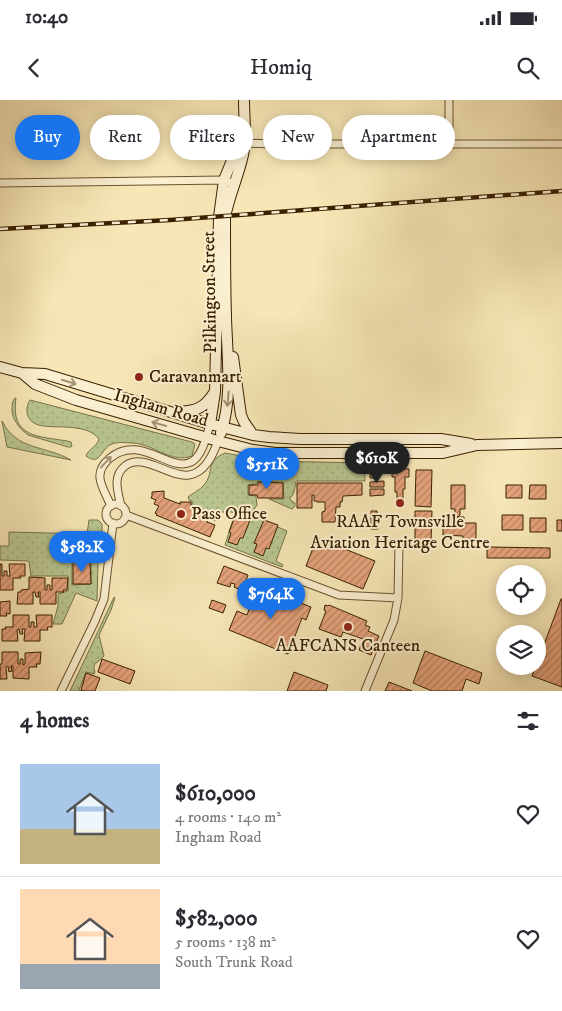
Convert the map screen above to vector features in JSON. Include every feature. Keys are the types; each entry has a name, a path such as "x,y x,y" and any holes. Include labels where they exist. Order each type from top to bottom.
{"main road":[{"name":"Pilkington Street","path":"244,100 244,115"},
{"name":"Pilkington Street","path":"210,424 215,392 219,217 229,182 241,160"},
{"name":"Pilkington Street","path":"218,442 223,428 228,391 225,216 229,182"},
{"path":"226,306 241,415 253,435"},
{"name":"Ingham Road","path":"0,367 22,373 46,374 223,428 253,435 300,439 441,439 477,445 562,443"},
{"name":"Ingham Road","path":"22,373 35,384 76,400 218,442 253,450 290,454 443,453 477,445"},
{"path":"170,412 196,410 206,403 215,392"}],"street":[{"path":"449,100 449,115"},
{"path":"253,143 342,144"},
{"path":"455,143 562,144"},
{"path":"0,183 229,182"},
{"name":"Pilkington Street","path":"111,506 100,482 99,473 104,463 115,454 135,449 181,464 187,464 196,458 206,438 210,424"},
{"path":"121,506 114,504 107,511 107,517 110,522 120,523 126,515 124,508 121,506 117,483 118,476 123,468 129,464 142,462 182,475 190,475 209,461 218,442"},
{"path":"126,515 339,595 398,598"},
{"path":"61,691 104,600 113,523"},
{"path":"365,691 394,620 398,598 399,544"}],"green space":[{"path":"16,398 15,411 17,421 22,428 28,433 37,436 71,442 72,446 68,447 28,435 14,419 12,404"},
{"path":"30,400 192,442 195,444 192,456 185,458 170,456 140,444 121,442 110,445 100,457 91,459 86,456 99,439 94,434 81,429 43,426 34,423 30,420 27,413"},
{"path":"2,421 15,438 71,460 7,447"},
{"path":"225,453 270,461 364,463 365,481 296,481 294,492 290,497 290,500 295,503 292,509 269,499 284,499 283,482 257,482 256,484 248,485 248,495 256,496 257,505 253,511 247,509 242,511 287,531 276,561 283,565 282,567 225,545 235,513 220,511 215,521 210,519 211,515 192,507 192,501 188,497 204,485 214,460"},
{"path":"89,520 98,520 102,524 98,561 97,601 76,593 62,624 53,624 58,606 58,594 68,591 68,576 31,576 29,561 0,560 0,546 9,546 9,532 87,534","holes":["91,561 91,584 72,585 72,562"]},
{"path":"114,597 111,610 99,635 104,656 94,665 94,674 86,672 79,690 82,691 70,691 108,610"}],"building":[{"path":"394,468 409,469 409,477 405,477 403,499 397,499 395,477 392,477 392,470"},
{"path":"370,469 379,469 379,478 370,478"},
{"path":"416,470 432,470 431,507 415,506"},
{"path":"384,481 384,487 370,487 370,482"},
{"path":"258,482 283,483 283,498 258,498 257,495 249,495 249,485 258,485"},
{"path":"297,483 362,483 362,495 343,496 340,507 336,507 335,522 322,522 325,502 314,501 314,495 312,495 312,508 297,508"},
{"path":"451,485 465,485 465,509 460,509 458,517 455,516 455,509 451,509"},
{"path":"506,485 522,485 522,498 506,498"},
{"path":"530,485 546,485 546,499 529,499"},
{"path":"370,489 384,489 384,495 370,496"},
{"name":"Pass Office","path":"164,491 164,498 180,504 180,502 191,502 191,508 210,516 207,522 215,525 210,537 156,515 155,513 159,506 154,504 156,500 151,498 152,492"},
{"path":"238,509 252,515 243,538 240,538 237,545 228,542 231,533 229,532"},
{"path":"371,511 377,511 378,529 371,529"},
{"path":"415,511 432,511 431,541 415,541"},
{"path":"502,515 523,515 523,530 502,530"},
{"path":"452,517 464,517 464,523 476,523 476,542 463,542 463,536 443,535 443,523 452,523"},
{"path":"530,518 546,518 546,532 530,532"},
{"path":"264,520 278,525 269,549 266,548 263,556 254,552 257,544 254,543"},
{"path":"557,520 562,520 562,531 557,531"},
{"path":"317,538 375,561 363,589 306,566"},
{"path":"487,547 550,548 550,558 487,558"},
{"path":"73,562 90,562 91,584 73,584"},
{"path":"0,564 2,564 2,576 4,576 4,571 7,571 7,576 10,576 9,564 25,564 25,576 13,578 13,590 0,590"},
{"path":"224,566 248,575 241,590 234,587 235,584 231,583 230,587 217,583"},
{"path":"29,577 45,578 45,590 47,590 47,585 50,585 50,590 52,590 52,578 68,578 67,590 56,592 56,604 40,604 40,592 38,592 39,597 36,597 35,592 33,592 33,604 17,604 18,592 29,589"},
{"path":"258,586 311,607 306,620 302,618 288,654 229,630 237,611 247,615"},
{"path":"562,599 562,687 532,676 546,675 546,639"},
{"path":"212,600 226,605 223,613 209,608"},
{"path":"10,601 10,614 6,613 7,616 0,616 0,602"},
{"path":"325,605 367,621 365,625 370,627 368,631 379,636 371,655 359,650 363,639 343,632 341,637 319,629 326,611 324,610"},
{"path":"13,615 29,615 29,627 31,627 31,622 34,622 34,627 37,627 36,615 52,615 52,627 47,627 48,630 40,630 40,641 24,641 25,629 22,629 23,634 20,634 19,629 17,630 18,641 2,641 2,629 13,627"},
{"path":"425,651 482,673 479,684 466,679 462,691 432,691 413,683"},
{"path":"2,652 18,652 18,664 20,664 20,659 23,659 23,665 25,664 25,653 41,652 40,664 36,664 37,667 29,667 29,679 13,678 13,666 11,666 12,671 9,672 8,666 6,667 7,679 0,679"},
{"path":"102,659 135,671 130,684 98,672"},
{"path":"294,672 328,685 326,691 287,691"},
{"path":"86,673 100,678 95,691 81,690"},
{"path":"389,682 412,691 385,691"}],"railway":[{"path":"0,229 170,220 562,191"}],"place":[{"name":"Caravanmart","path":"139,377"},
{"name":"RAAF Townsville Aviation Heritage Centre","path":"400,503"},
{"name":"Pass Office","path":"181,514"},
{"name":"AAFCANS Canteen","path":"348,627"}]}
